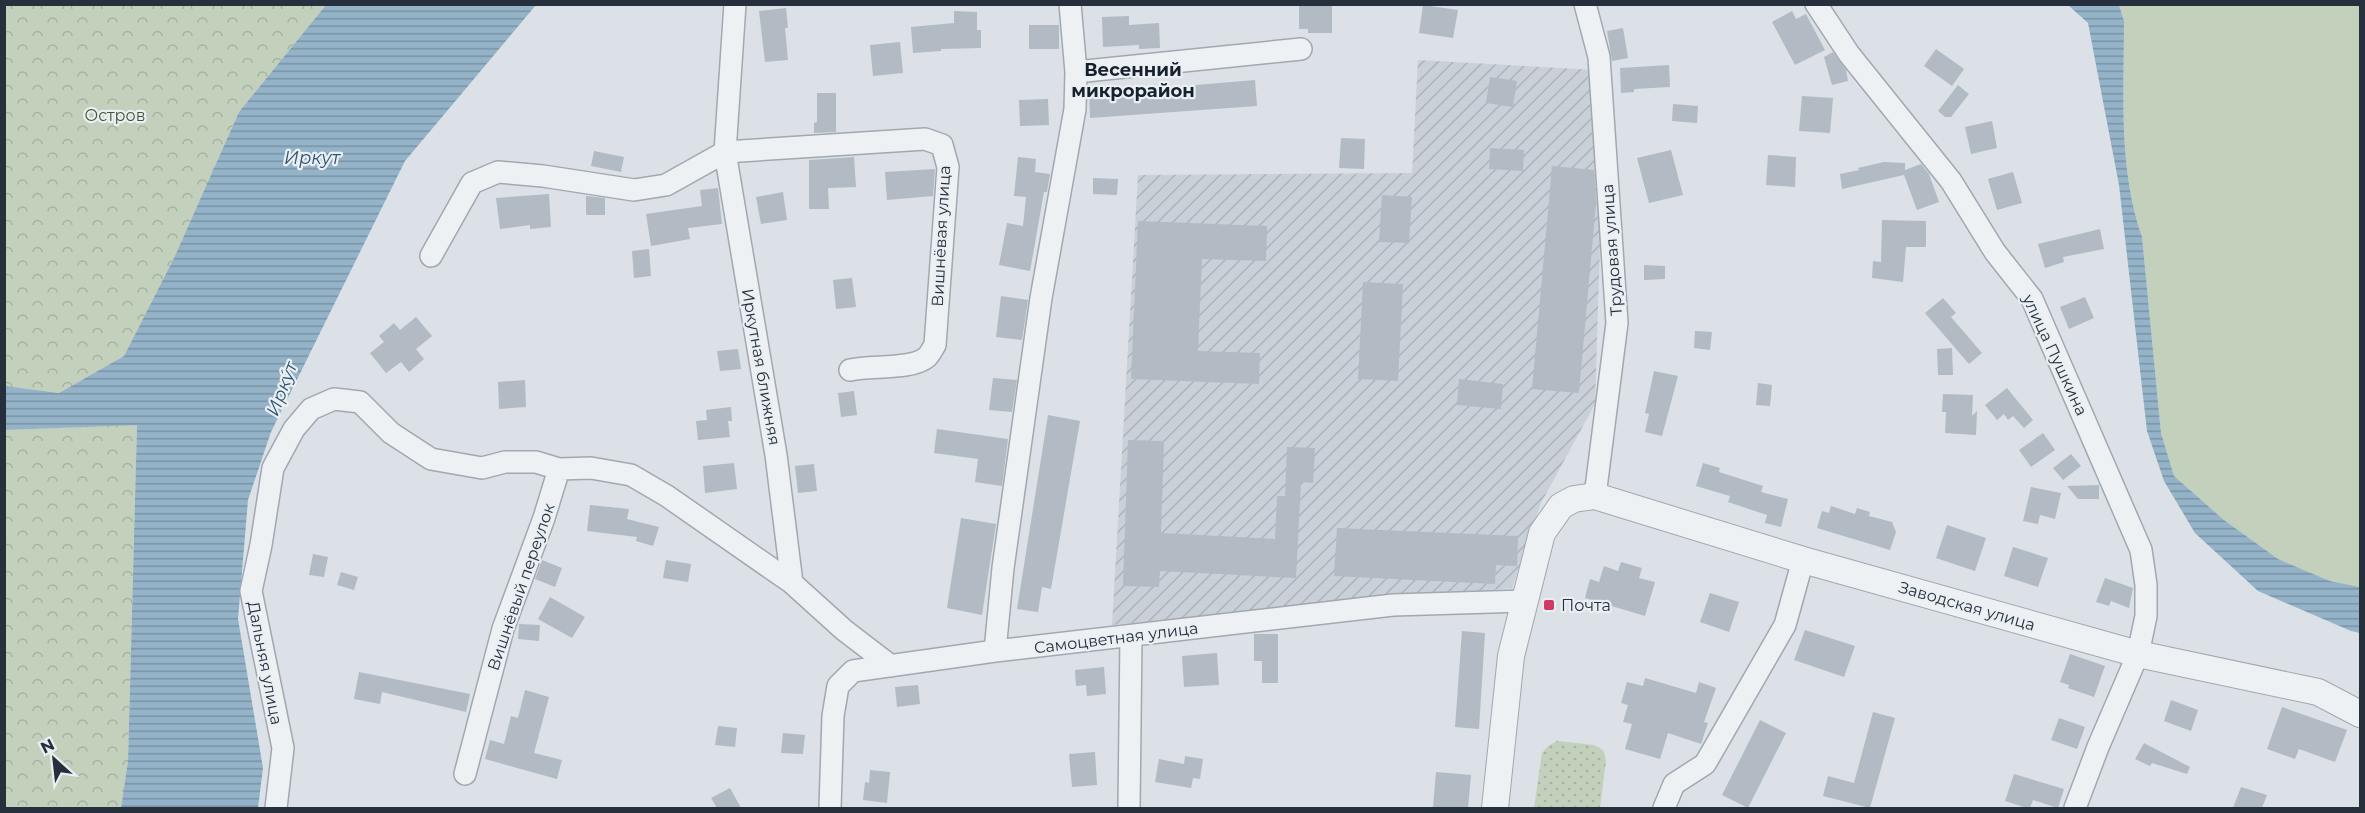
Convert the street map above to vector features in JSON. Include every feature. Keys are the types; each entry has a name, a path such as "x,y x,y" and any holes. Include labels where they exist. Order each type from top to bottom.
{"street":[{"name":"Иркутная ближняя","path":"735,4 725,152 776,455 792,583"},
{"path":"995,651 1005,557 1041,298 1075,109 1076,72 1070,4"},
{"name":"Трудовая улица","path":"1584,498 1617,323 1599,57 1585,4"},
{"name":"улица Пушкина","path":"1816,4 1850,54 1950,181 1995,252 2032,299 2141,550 2146,585 2146,616 2138,654 2098,747 2075,808"},
{"path":"1076,72 1302,49"},
{"name":"Вишнёвая улица","path":"725,152 925,139 942,145 948,167 935,345 927,357 899,366 864,367 850,370"},
{"path":"431,256 472,183 498,172 543,176 634,190 666,185 725,152"},
{"name":"Дальняя улица","path":"276,808 283,748 251,591 273,468 294,429 311,409 334,399 360,402 392,433 431,459 482,468 505,462 536,462 560,469 591,468 631,475 667,496 792,583 844,630 891,666"},
{"name":"Вишнёвый переулок","path":"465,774 503,629 560,469"},
{"path":"1496,808 1511,656 1542,533 1562,506 1584,498"},
{"name":"Заводская улица","path":"1584,498 2138,654 2318,692 2361,714"},
{"path":"1664,808 1674,784 1705,764 1785,625 1803,560"},
{"name":"Самоцветная улица","path":"830,808 833,716 838,686 853,671 995,651 1393,605 1524,601"},
{"path":"1129,808 1131,636"}],"shaded area":[{"path":"1418,60 1595,70 1602,181 1595,404 1541,503 1512,588 1112,625 1138,175 1412,173"}],"green space":[{"name":"Остров","path":"5,5 326,5 239,112 174,258 124,356 59,393 5,386"},
{"path":"2119,5 2360,5 2360,587 2330,581 2278,559 2224,520 2174,476 2161,433 2142,237 2129,184 2123,103 2124,21"},
{"path":"137,424 128,761 121,808 5,808 4,430"},
{"path":"1557,741 1594,745 1603,750 1606,760 1600,808 1534,808 1542,753"}],"water":[{"name":"Иркут","path":"326,5 536,5 405,161 271,432 248,500 238,619 263,768 258,808 121,808 128,761 137,425 5,430 5,386 59,393 124,356 174,258 239,112"},
{"path":"2068,5 2119,5 2124,21 2123,103 2126,157 2134,211 2142,237 2161,433 2174,476 2224,520 2278,559 2330,581 2360,587 2360,633 2258,591 2195,533 2164,481 2147,431 2119,185 2088,23"}],"building":[{"path":"1299,4 1332,4 1332,33 1308,33 1308,29 1299,29"},
{"path":"1423,5 1458,10 1453,38 1419,33"},
{"path":"786,8 788,60 765,62 759,11"},
{"path":"954,11 977,12 977,30 981,30 981,48 941,49 941,51 913,53 911,27 954,23"},
{"path":"1792,11 1796,19 1806,14 1825,50 1795,65 1772,22"},
{"path":"1129,16 1129,25 1159,23 1160,48 1139,49 1139,45 1103,47 1102,17"},
{"path":"1029,25 1059,25 1059,49 1029,49"},
{"path":"1623,28 1628,58 1612,61 1607,31"},
{"path":"900,42 903,73 873,76 870,45"},
{"path":"1936,49 1964,69 1952,86 1924,66"},
{"path":"1833,52 1846,70 1848,81 1832,85 1824,57"},
{"path":"1669,65 1670,87 1634,89 1634,92 1621,93 1620,68"},
{"path":"1490,77 1517,81 1513,107 1486,103"},
{"path":"1255,80 1257,106 1090,118 1089,90 1137,88 1137,90"},
{"path":"1958,85 1969,94 1951,117 1945,117 1938,111"},
{"path":"817,93 836,93 836,132 814,133 814,123 817,122"},
{"path":"1802,96 1833,98 1830,133 1799,131"},
{"path":"1048,99 1049,125 1020,126 1019,100"},
{"path":"1673,104 1698,106 1697,123 1672,121"},
{"path":"1992,121 1997,148 1971,154 1965,127"},
{"path":"1341,138 1365,139 1364,169 1339,168"},
{"path":"1490,148 1524,150 1523,171 1489,169"},
{"path":"1671,150 1683,195 1649,203 1637,158"},
{"path":"594,151 624,157 621,172 591,166"},
{"path":"1768,155 1796,157 1795,187 1766,185"},
{"path":"854,157 856,187 828,188 829,209 809,209 809,160"},
{"path":"1018,157 1036,159 1035,172 1050,174 1047,192 1044,192 1030,271 999,265 1007,223 1023,226 1026,197 1014,196"},
{"path":"1884,162 1905,163 1905,170 1921,164 1929,174 1939,202 1917,210 1904,175 1842,189 1840,174"},
{"path":"1552,166 1594,170 1596,203 1579,393 1532,389"},
{"path":"935,169 933,196 887,200 885,172"},
{"path":"2013,172 2022,203 1997,210 1988,179"},
{"path":"1093,178 1118,179 1117,195 1093,194"},
{"path":"718,188 722,224 688,228 690,239 651,246 646,214 702,206 700,190"},
{"path":"783,192 787,220 761,224 756,197"},
{"path":"549,194 551,227 530,229 530,225 500,229 496,198"},
{"path":"1382,195 1412,197 1409,243 1379,242"},
{"path":"586,196 605,198 605,215 586,215"},
{"path":"1882,220 1926,221 1926,247 1906,247 1903,282 1872,278 1873,261 1881,262"},
{"path":"1138,221 1267,226 1266,261 1202,259 1198,351 1260,353 1259,384 1131,379"},
{"path":"2100,229 2104,249 2063,257 2064,262 2045,268 2038,244"},
{"path":"649,249 651,276 634,278 632,251"},
{"path":"1644,265 1665,266 1665,279 1644,280"},
{"path":"852,278 856,307 836,309 833,280"},
{"path":"1363,282 1403,284 1398,381 1358,379"},
{"path":"1001,296 1028,300 1022,340 996,337"},
{"path":"2085,297 2094,318 2069,329 2060,307"},
{"path":"1943,298 1956,313 1951,317 1982,353 1969,364 1925,313"},
{"path":"416,317 432,336 416,349 424,359 409,372 401,362 386,373 370,353 384,342 379,336 394,323 400,330"},
{"path":"1695,331 1712,332 1710,350 1694,348"},
{"path":"1952,348 1953,375 1938,375 1937,349"},
{"path":"738,349 741,369 720,371 717,351"},
{"path":"1654,371 1678,376 1662,436 1645,432 1649,414 1645,413"},
{"path":"993,378 1017,380 1012,412 989,410"},
{"path":"1459,379 1503,384 1501,409 1457,405"},
{"path":"525,380 526,407 499,409 498,382"},
{"path":"1758,383 1772,385 1770,406 1756,405"},
{"path":"2007,388 2033,420 2024,428 2013,416 2008,420 2004,414 1997,420 1985,405"},
{"path":"854,391 857,415 841,417 838,393"},
{"path":"1943,394 1973,395 1972,416 1977,411 1976,435 1945,433 1946,412 1942,412"},
{"path":"731,407 732,421 728,421 730,437 698,440 696,421 707,420 706,410"},
{"path":"1048,415 1080,421 1051,589 1042,587 1038,612 1017,609"},
{"path":"937,429 1008,439 1002,486 975,482 978,459 934,453"},
{"path":"2043,433 2055,450 2031,467 2019,450"},
{"path":"1128,440 1164,441 1161,533 1275,539 1277,496 1285,496 1287,447 1315,448 1313,483 1301,482 1296,578 1160,571 1159,587 1123,586"},
{"path":"2071,454 2081,466 2063,480 2053,468"},
{"path":"734,463 737,489 705,493 703,466"},
{"path":"1703,463 1720,468 1719,472 1763,486 1761,492 1788,499 1781,527 1765,523 1767,515 1728,502 1730,496 1696,486"},
{"path":"814,464 817,491 798,493 795,466"},
{"path":"2099,485 2099,499 2078,499 2067,486"},
{"path":"2031,487 2061,493 2055,519 2040,515 2038,524 2023,521"},
{"path":"590,505 629,509 627,519 659,527 653,546 636,541 637,537 587,531"},
{"path":"1831,506 1855,514 1857,508 1870,512 1869,516 1892,522 1896,532 1890,550 1817,528 1822,511 1829,513"},
{"path":"961,518 996,524 982,615 947,608"},
{"path":"1947,525 1986,538 1975,571 1936,558"},
{"path":"1337,528 1518,536 1517,566 1496,565 1495,584 1334,576"},
{"path":"2013,547 2048,558 2038,587 2004,576"},
{"path":"313,554 328,557 324,577 309,575"},
{"path":"542,560 562,568 555,587 535,579"},
{"path":"666,560 691,564 688,582 663,578"},
{"path":"1621,562 1642,568 1639,578 1655,582 1645,616 1585,598 1590,579 1599,582 1604,566 1618,571"},
{"path":"341,572 358,577 354,590 337,585"},
{"path":"2105,578 2133,588 2129,608 2111,601 2109,606 2096,602"},
{"path":"1710,593 1739,602 1729,632 1700,622"},
{"path":"550,597 585,617 572,638 538,619"},
{"path":"519,624 540,625 539,641 518,639"},
{"path":"1805,630 1855,646 1844,677 1794,660"},
{"path":"1462,631 1485,633 1479,729 1455,727"},
{"path":"1254,634 1278,634 1278,683 1262,683 1262,661 1254,661"},
{"path":"1217,653 1219,685 1184,687 1182,656"},
{"path":"2070,654 2105,666 2094,697 2068,688 2069,685 2060,682"},
{"path":"1104,667 1106,694 1087,696 1086,685 1076,686 1075,670"},
{"path":"359,672 470,694 466,712 382,692 380,704 354,699"},
{"path":"1645,678 1696,693 1699,682 1716,688 1704,722 1708,723 1701,744 1668,733 1660,759 1625,749 1632,724 1623,722 1628,705 1621,703 1627,682 1643,686"},
{"path":"918,685 920,704 897,707 895,687"},
{"path":"525,690 549,697 534,753 562,760 557,779 485,759 490,740 504,744 511,716 518,718"},
{"path":"2171,700 2198,710 2191,731 2164,721"},
{"path":"2282,707 2347,730 2335,762 2299,749 2295,759 2267,749"},
{"path":"1873,712 1895,718 1870,808 1823,796 1828,776 1854,783"},
{"path":"2059,718 2085,727 2077,749 2051,740"},
{"path":"1760,720 1786,733 1748,808 1722,795"},
{"path":"718,726 737,728 735,747 715,745"},
{"path":"783,733 805,735 803,754 781,753"},
{"path":"2144,743 2190,767 2187,774 2152,763 2150,766 2135,759"},
{"path":"1095,752 1097,785 1072,787 1069,754"},
{"path":"1185,756 1203,759 1200,779 1193,778 1191,788 1155,782 1159,759 1184,764"},
{"path":"870,770 890,772 887,803 863,800 865,782 869,783"},
{"path":"1436,772 1471,775 1468,808 1433,808"},
{"path":"2014,774 2064,789 2058,808 2033,800 2030,808 2005,801"},
{"path":"2241,787 2267,795 2262,808 2233,808"},
{"path":"730,788 741,808 717,808 711,798"}],"place":[{"name":"Почта","path":"1549,605"}],"district":[{"name":"Весенний микрорайон","path":"1133,80"}],"water label":[{"name":"Ирку́т","path":"282,389"}]}
